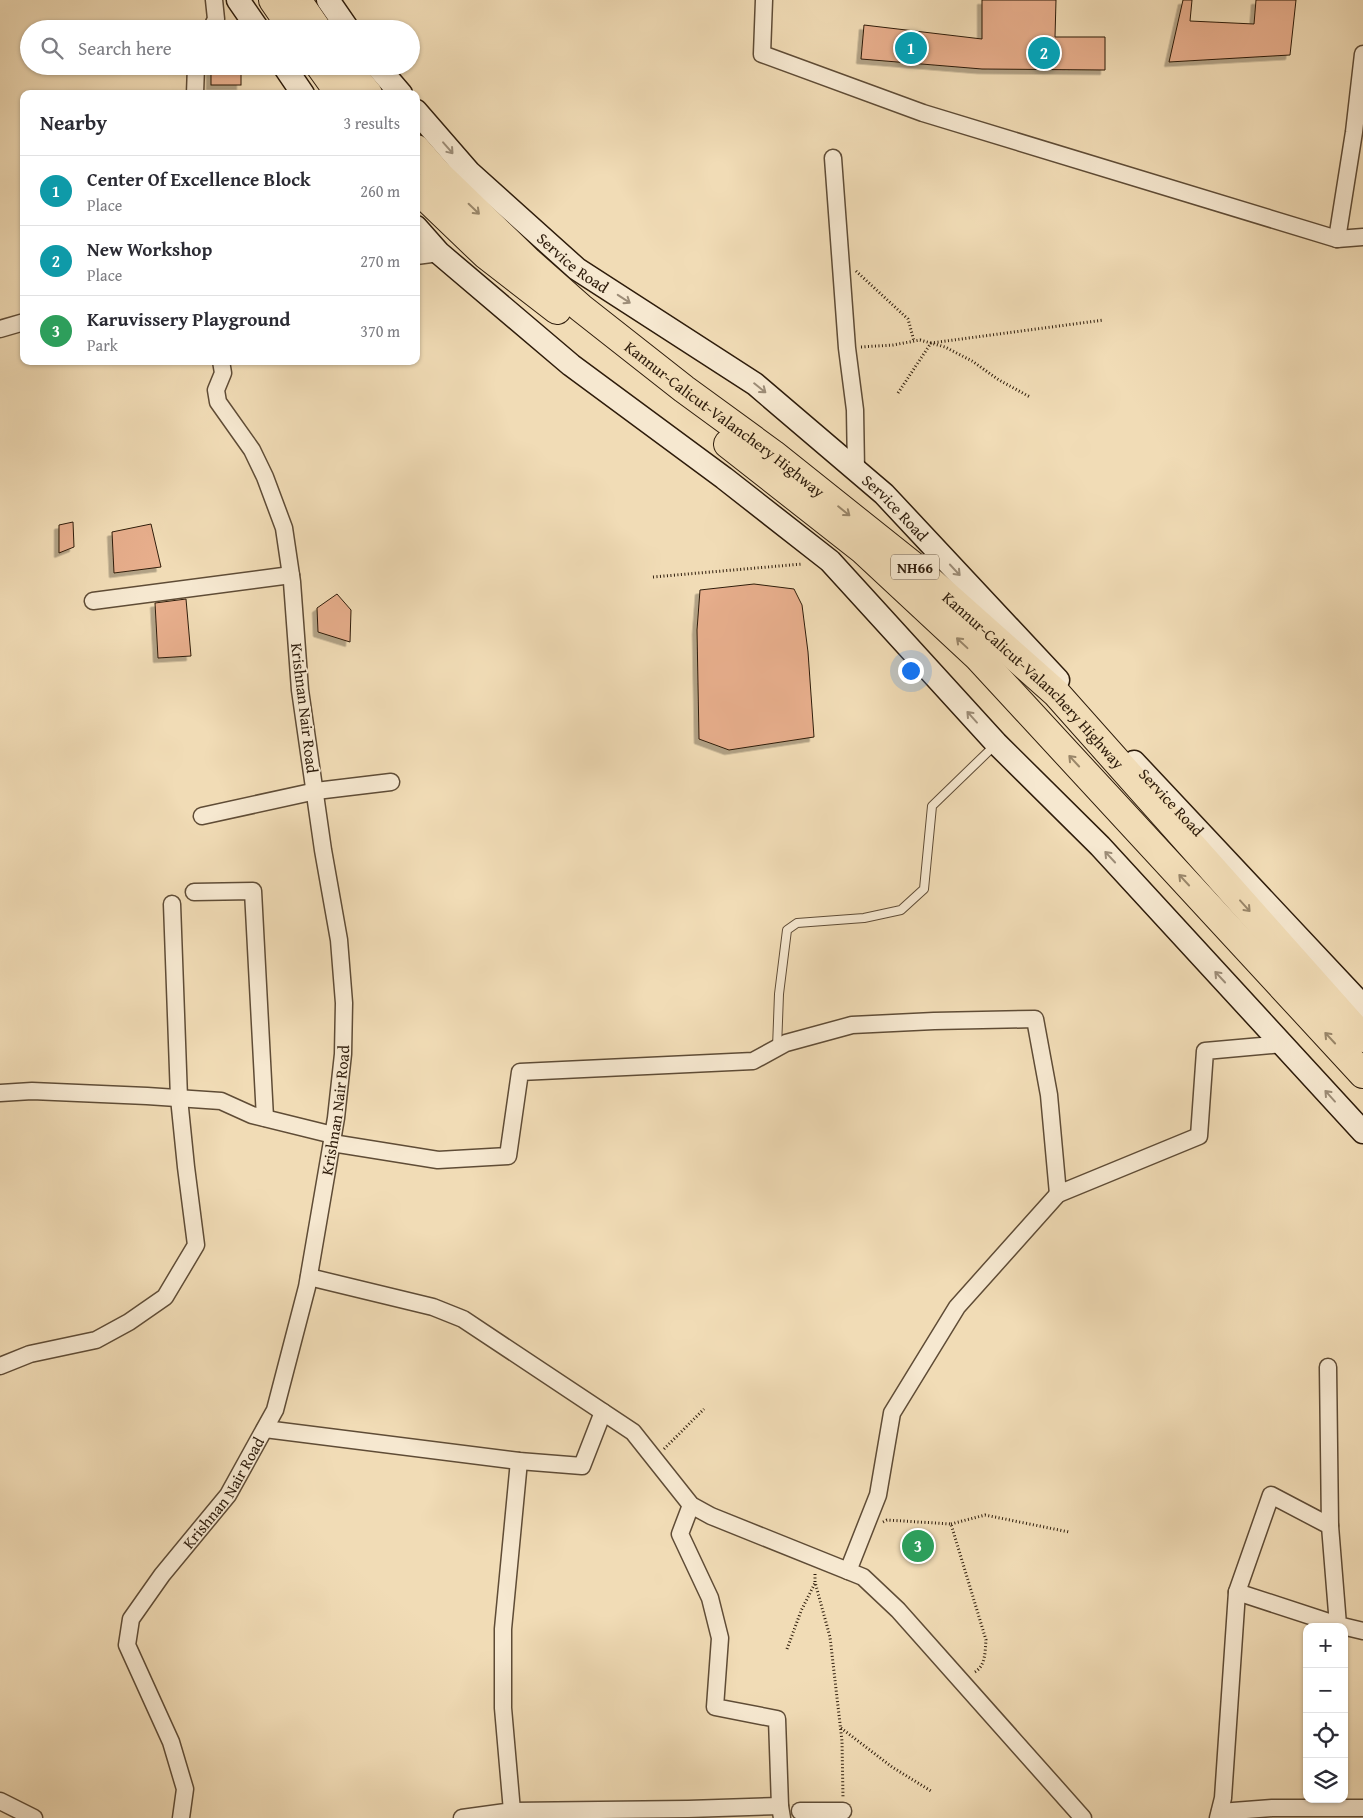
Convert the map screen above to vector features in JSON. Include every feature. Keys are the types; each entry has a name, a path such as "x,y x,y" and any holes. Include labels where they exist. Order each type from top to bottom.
{"highway":[{"path":"273,0 287,20"},
{"path":"296,0 310,20"},
{"path":"326,75 337,90"},
{"path":"352,75 365,90"},
{"name":"Kannur-Calicut-Valanchery Highway","path":"420,154 438,174 522,256 581,308 684,390 772,454 912,565 1056,693 1363,1038"},
{"path":"420,192 486,255 863,550 971,650 1363,1074"}],"street":[{"path":"214,0 216,20"},
{"path":"238,0 252,20"},
{"path":"328,0 342,20"},
{"path":"764,0 762,54 922,113 1337,239 1363,237"},
{"path":"1337,239 1354,132 1363,58"},
{"path":"195,90 196,75"},
{"path":"290,75 301,90"},
{"path":"385,75 398,90"},
{"name":"Service Road","path":"420,116 469,172 577,269 755,384 884,494 1363,1006"},
{"path":"833,158 847,348 855,410 856,470"},
{"path":"420,231 439,252 571,365 724,478 830,562 996,744 1100,846 1363,1132"},
{"path":"420,255 439,252"},
{"path":"0,329 20,323"},
{"name":"Krishnan Nair Road","path":"181,1818 185,1789 170,1742 127,1645 131,1620 162,1575 228,1495 275,1410 309,1277 333,1139 343,1054 344,1003 339,940 323,850 300,690 291,576 284,528 269,486 252,450 222,409 216,396 216,390 222,373 221,365"},
{"path":"93,601 291,576"},
{"path":"202,816 316,791 392,782"},
{"path":"194,892 253,891 265,1118"},
{"path":"0,1366 30,1354 96,1340 130,1322 165,1297 196,1245 179,1098 172,904"},
{"path":"0,1094 32,1091 221,1101 252,1115 333,1139 438,1160 508,1156 520,1072 753,1061 786,1043 852,1024 934,1020 1035,1019 1049,1094 1058,1194"},
{"path":"848,1571 878,1495 892,1413 957,1307 1058,1194 1199,1136 1205,1051 1282,1044"},
{"path":"309,1277 432,1307 463,1319 633,1432 691,1505 711,1516 863,1577 898,1610 1083,1818"},
{"path":"1328,1367 1330,1526 1338,1623"},
{"path":"265,1428 519,1461 582,1466 603,1412"},
{"path":"512,1812 503,1708 503,1630 519,1461"},
{"path":"1330,1526 1271,1495 1237,1592 1222,1798 1219,1815 1272,1808 1363,1808"},
{"path":"462,1818 512,1812 688,1809 781,1812 777,1719 715,1707 720,1638 710,1598 680,1534 691,1505"},
{"path":"1237,1592 1332,1623"},
{"path":"1348,1628 1363,1632"},
{"path":"0,1801 34,1818"},
{"path":"800,1811 843,1811"}],"lane":[{"path":"778,1048 779,994 787,930 797,923 864,918 902,910 924,889 932,806 996,744"}],"path":[{"path":"840,264 859,272 908,319 914,341"},
{"path":"898,393 931,343 1104,320"},
{"path":"847,348 893,345 920,340 945,347 972,361 999,380 1030,397"},
{"path":"653,577 830,562"},
{"path":"654,1458 704,1409"},
{"path":"877,1524 888,1520 951,1524 985,1515 1069,1532"},
{"path":"951,1524 986,1640 984,1660 977,1672 959,1678"},
{"path":"818,1559 816,1582 830,1637 840,1728 843,1811"},
{"path":"787,1649 801,1610 816,1582"},
{"path":"840,1728 892,1767 931,1791"}],"building":[{"path":"982,0 1056,0 1055,37 1105,37 1105,70 982,69 861,59 864,25 982,39"},
{"path":"1183,0 1192,0 1190,21 1254,24 1256,0 1296,0 1290,55 1169,62"},
{"path":"211,75 241,75 241,85 211,85"},
{"path":"73,522 74,547 59,553 59,525"},
{"path":"151,524 161,567 114,573 112,532"},
{"path":"754,584 794,589 802,605 808,652 814,737 729,750 699,739 697,630 700,590"},
{"path":"337,594 351,610 350,642 318,632 317,608"},
{"path":"186,599 191,656 158,658 155,603"}],"place":[{"name":"Center Of Excellence Block","path":"911,48"},
{"name":"New Workshop","path":"1044,53"},
{"name":"Karuvissery Playground","path":"918,1546"}]}
